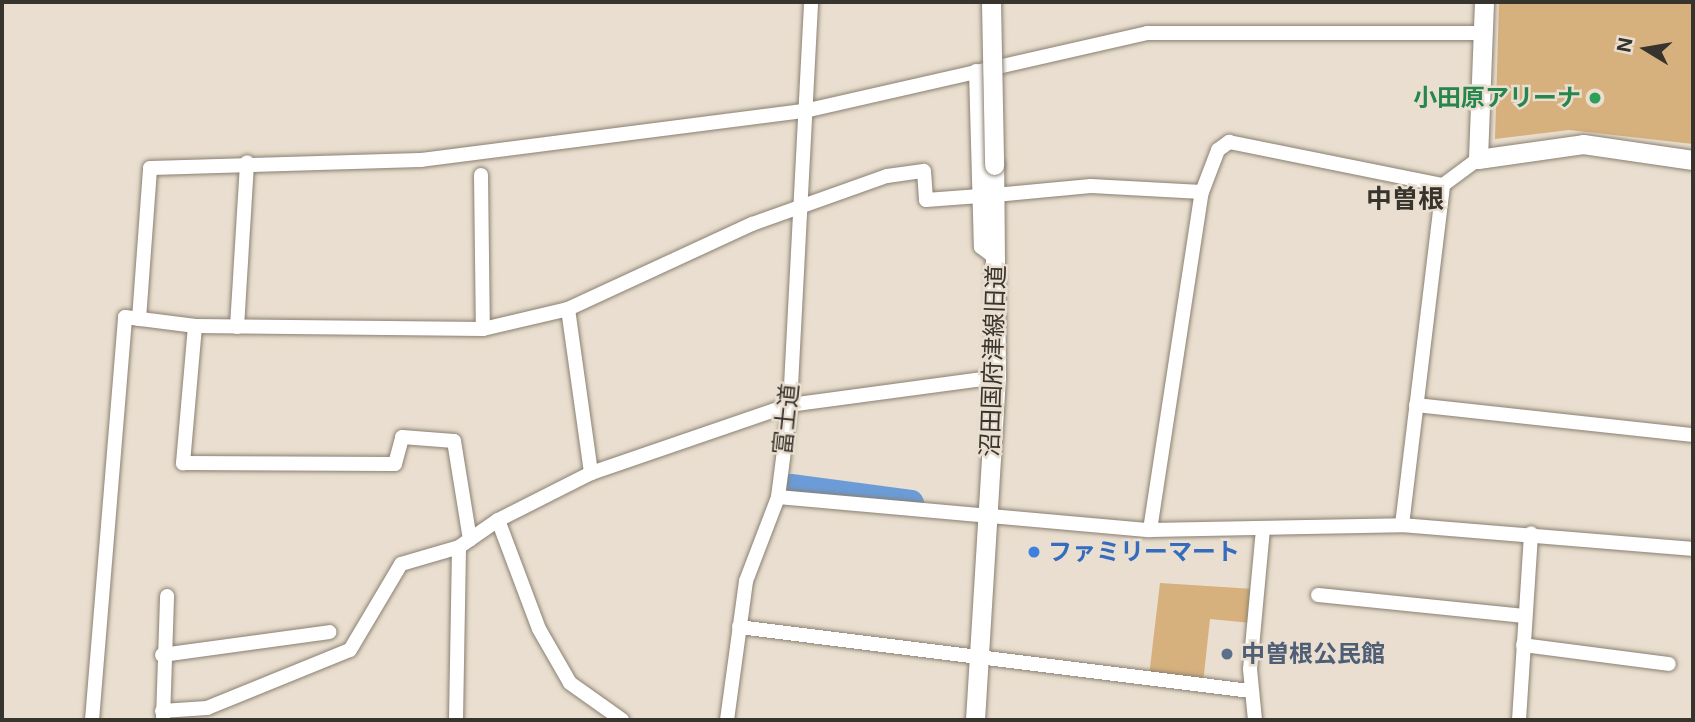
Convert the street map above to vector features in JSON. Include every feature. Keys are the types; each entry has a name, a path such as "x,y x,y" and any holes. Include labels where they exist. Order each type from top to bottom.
{"street":[{"name":"富士道","path":"727,720 746,582 778,497 789,405 811,2"},
{"name":"沼田国府津線旧道","path":"975,720 996,377 997,259 987,195 994,165 991,2"},
{"path":"1478,159 1484,2"},
{"path":"139,319 150,168 247,162 421,160 803,111 1147,33 1483,33"},
{"path":"976,71 987,195"},
{"path":"1150,530 1202,192 1218,150 1229,142 1443,185"},
{"path":"1402,525 1443,185 1478,159 1583,144 1693,160"},
{"path":"237,327 247,162"},
{"path":"92,720 125,317 195,326 483,328 568,309 752,224 798,210 887,176 924,170 926,200 1091,186 1202,192"},
{"path":"481,175 483,328"},
{"path":"568,309 591,473"},
{"path":"195,326 183,463 395,464 402,437 454,441 465,544 456,720"},
{"path":"167,596 162,655 162,715 207,708 350,650 401,564 465,544 498,520 591,473 789,405 996,377"},
{"path":"1416,405 1476,416 1581,419 1693,435"},
{"path":"778,497 1150,530 1263,530 1402,525 1531,533 1693,549"},
{"path":"498,520 539,629 570,683 622,720"},
{"path":"1255,720 1250,691 1263,530"},
{"path":"1519,720 1531,533"},
{"path":"1318,595 1525,616"},
{"path":"739,627 1250,691"},
{"path":"162,655 329,632"},
{"path":"1523,645 1669,664"}],"shaded area":[{"name":"小田原アリーナ","path":"1499,2 1693,2 1693,144 1569,130 1495,139"},
{"path":"1160,583 1254,589 1251,623 1210,619 1203,683 1149,676"}],"waterway":[{"path":"791,487 911,503"}],"place":[{"name":"小田原アリーナ","path":"1595,98"},
{"name":"ファミリーマート","path":"1034,552"},
{"name":"中曽根公民館","path":"1227,654"}],"district":[{"name":"中曽根","path":"1405,199"}]}
